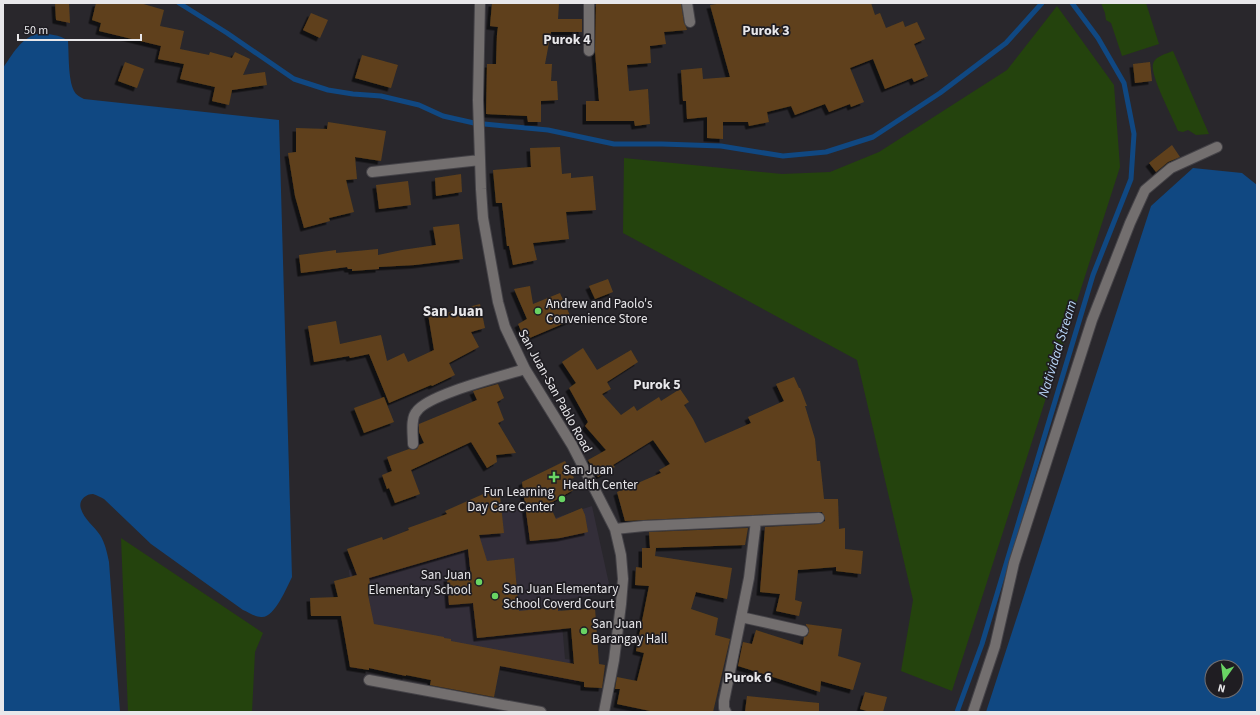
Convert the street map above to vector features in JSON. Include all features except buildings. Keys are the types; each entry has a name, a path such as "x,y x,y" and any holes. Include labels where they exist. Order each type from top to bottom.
{"street":[{"name":"San Juan-San Pablo Road","path":"480,3 478,139 481,189 483,218 498,302 505,327 525,369 572,446 615,529 621,555 623,579 621,604 615,652 604,712"},
{"path":"589,3 589,51"},
{"path":"687,3 690,22"},
{"path":"973,712 995,646 1014,563 1092,320 1130,223 1145,190 1170,168 1217,147"},
{"path":"372,172 480,160"},
{"path":"413,444 413,423 416,412 423,405 445,394 525,369"},
{"path":"615,529 644,526 819,518"},
{"path":"726,712 724,708 724,701 749,578 756,521"},
{"path":"741,617 803,631"},
{"path":"369,680 541,712"}],"shaded area":[{"name":"San Juan Elementary School","path":"544,496 552,519 592,506 611,593 560,600 565,659 576,660 576,683 363,643 352,601 349,570"}],"green space":[{"path":"1101,3 1146,3 1159,44 1122,56 1111,23 1106,20"},
{"path":"1057,6 1114,85 1120,167 952,691 901,671 913,600 857,360 623,233 624,158 782,174 830,172 879,152 1007,70"},
{"path":"1173,51 1209,134 1196,135 1188,130 1183,132 1178,131 1162,97 1155,78 1153,64 1158,57"},
{"path":"121,538 263,633 255,652 252,712 128,712"}],"water":[{"path":"37,34 50,34 68,41 72,86 76,94 84,99 279,120 292,577 280,602 271,613 266,616 259,617 243,610 151,544 104,499 93,494 83,498 80,503 81,509 84,516 102,538 109,562 120,712 3,712 3,68 13,53 26,39"},
{"path":"1193,168 1242,173 1257,185 1257,712 986,712 1151,206"}],"waterway":[{"path":"179,3 227,33 294,79 328,90 381,96 419,105 443,116 474,123 548,130 614,144 721,146 783,156 826,152 873,137 940,93 1006,43 1042,3"},
{"name":"Natividad Stream","path":"957,712 982,644 1093,275 1131,179 1134,134 1124,83 1098,38 1072,3"}],"place":[{"name":"Andrew and Paolo's Convenience Store","path":"538,311"},
{"name":"San Juan Health Center","path":"554,477"},
{"name":"Fun Learning Day Care Center","path":"562,499"},
{"name":"San Juan Elementary School","path":"479,582"},
{"name":"San Juan Elementary School Coverd Court","path":"495,596"},
{"name":"San Juan Barangay Hall","path":"584,631"}],"district":[{"name":"Purok 3","path":"766,31"},
{"name":"Purok 4","path":"567,40"},
{"name":"San Juan","path":"453,311"},
{"name":"Purok 5","path":"657,385"},
{"name":"Purok 6","path":"748,678"}]}
